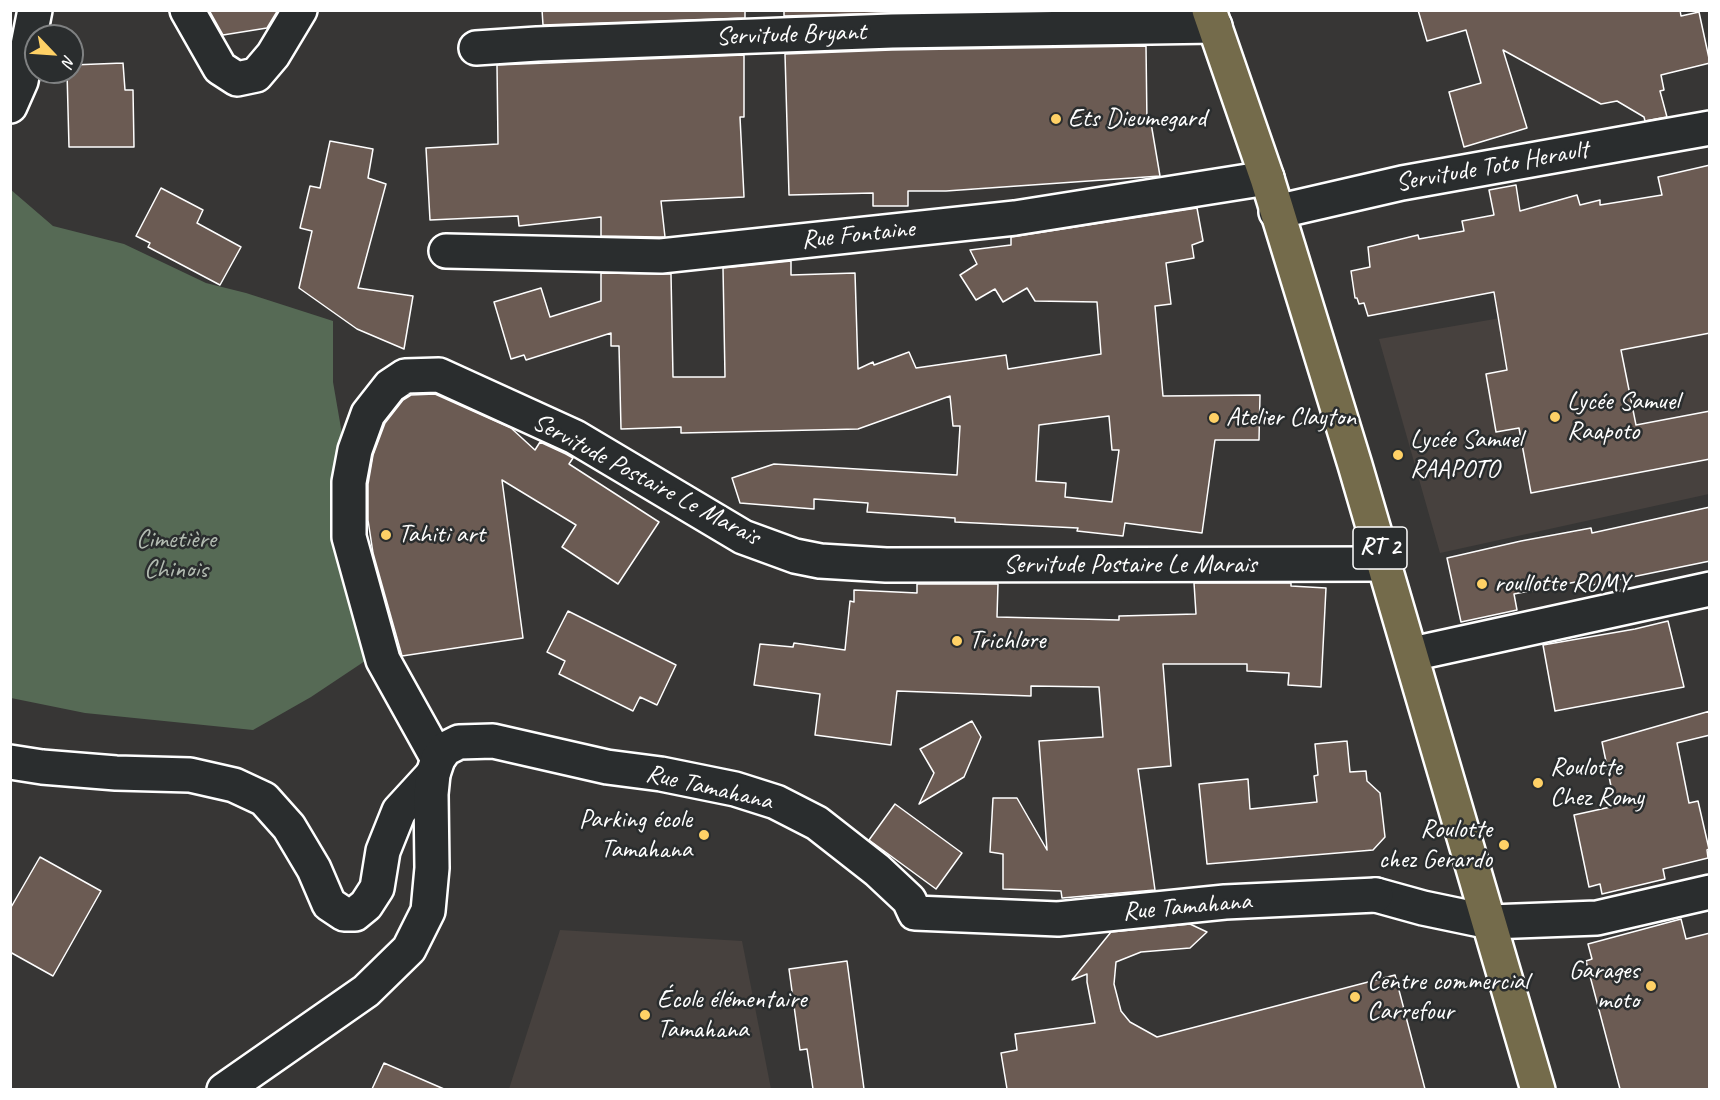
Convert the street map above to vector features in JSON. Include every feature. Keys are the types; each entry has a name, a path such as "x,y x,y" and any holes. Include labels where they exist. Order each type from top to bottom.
{"main road":[{"name":"RT 2","path":"1212,18 1267,178 1412,654 1538,1089"}],"street":[{"path":"10,106 21,81 35,10"},
{"path":"187,10 220,68 237,79 256,75 273,55 300,10"},
{"name":"Servitude Bryant","path":"476,48 1212,18"},
{"name":"Servitude Toto Herault","path":"1276,212 1402,183 1710,128"},
{"name":"Rue Fontaine","path":"446,250 661,256 1015,218 1267,178"},
{"name":"Servitude Postaire Le Marais","path":"436,766 383,660 350,537 349,482 355,450 368,414 390,387 405,376 439,375 565,432 655,483 742,537 795,556 820,561 886,566 1384,564"},
{"path":"1412,654 1710,589"},
{"name":"Rue Tamahana","path":"10,762 105,772 190,775 234,785 264,799 289,827 315,869 329,904 344,914 355,914 366,905 377,888 383,851 399,811 436,766 445,749 459,742 493,741 607,767 661,774 735,789 776,802 817,823 877,870 909,900 915,913 1058,919 1225,902 1376,895 1597,918 1710,892"},
{"path":"224,1089 366,991 409,949 428,911 432,868 431,806 436,766"}],"shaded area":[{"name":"Lycée Samuel Raapoto","path":"1709,282 1709,494 1440,553 1379,339"},
{"name":"École élémentaire Tamahana","path":"560,930 742,941 771,1089 509,1089"}],"green space":[{"name":"Cimetière Chinois","path":"10,189 53,226 124,244 206,283 246,293 333,321 333,382 342,434 336,501 362,628 365,661 311,697 253,730 85,713 11,698"}],"building":[{"path":"209,10 278,10 267,28 223,35"},
{"path":"542,10 745,10 745,18 543,25"},
{"path":"784,10 969,10 969,11 784,16"},
{"path":"1418,10 1680,10 1681,16 1699,12 1710,63 1661,75 1664,90 1660,91 1667,117 1645,121 1644,117 1617,101 1601,104 1503,50 1527,128 1464,147 1449,92 1481,83 1466,30 1427,41"},
{"path":"1146,46 1147,124 1151,123 1160,176 946,191 908,191 908,206 873,206 873,193 789,195 785,54"},
{"path":"744,55 744,117 740,117 744,197 661,201 665,237 601,236 601,217 519,226 518,216 430,220 426,148 498,144 497,65"},
{"path":"123,63 125,90 133,90 134,147 69,147 67,84 84,84 84,65"},
{"path":"330,141 373,149 368,178 386,184 358,288 413,296 404,349 357,329 299,288 312,231 300,228 310,186 320,188"},
{"path":"1710,165 1710,333 1621,350 1636,425 1710,411 1710,459 1531,493 1519,428 1496,432 1486,374 1507,370 1494,292 1368,316 1364,303 1359,304 1355,298 1351,271 1370,267 1368,247 1418,235 1419,239 1464,231 1462,221 1494,215 1489,190 1516,185 1520,211 1577,195 1580,205 1600,200 1600,205 1662,195 1658,177"},
{"path":"161,188 203,210 197,223 241,247 220,285 148,247 150,243 136,236"},
{"path":"1197,208 1203,241 1192,245 1194,258 1166,263 1171,304 1155,306 1163,396 1260,395 1259,440 1215,440 1202,533 1125,523 1123,536 1077,531 1078,528 955,522 955,518 867,512 868,503 814,499 814,509 740,503 732,478 774,464 957,475 960,426 953,426 950,396 858,429 681,433 681,427 621,429 619,346 611,346 611,333 526,360 524,355 511,359 494,302 541,288 550,317 601,301 601,273 671,274 673,377 725,377 723,268 791,261 791,275 855,273 858,369 873,362 874,365 909,352 916,368 1006,355 1008,369 1101,354 1097,302 1035,301 1027,288 1003,302 995,289 976,300 960,275 977,264 970,250 1011,245 1011,237","holes":["1109,416 1112,450 1119,450 1112,502 1065,497 1066,483 1036,481 1039,425"]},
{"path":"435,394 511,428 535,450 540,442 573,458 569,464 659,522 618,584 562,547 576,525 502,480 523,638 402,656 373,553 368,520 368,484 373,455 385,423 403,400 411,395"},
{"path":"1710,507 1710,561 1593,585 1591,579 1514,594 1517,610 1461,622 1447,558 1591,528 1592,533"},
{"path":"1194,583 1291,583 1291,586 1326,588 1321,687 1288,685 1289,673 1247,671 1247,664 1163,664 1171,766 1138,769 1155,890 1062,898 1061,891 1003,889 1003,854 990,852 993,798 1017,798 1047,850 1039,741 1103,737 1099,687 1031,686 1031,696 897,691 891,745 815,735 820,694 754,685 760,644 793,647 794,643 845,650 850,601 854,602 854,590 917,593 917,584 998,584 997,617 1119,620 1119,616 1196,614"},
{"path":"568,611 676,665 657,705 640,697 633,711 559,674 565,661 547,652"},
{"path":"1668,621 1684,687 1555,711 1543,645"},
{"path":"1710,711 1710,735 1677,743 1689,803 1698,801 1709,849 1707,850 1708,858 1663,869 1665,879 1602,894 1600,884 1589,887 1574,815 1615,806 1602,742"},
{"path":"972,721 981,737 964,777 919,804 934,773 920,749"},
{"path":"1347,741 1350,772 1366,771 1367,781 1380,793 1385,837 1373,850 1207,864 1199,784 1248,779 1250,809 1317,802 1314,776 1318,775 1315,744"},
{"path":"895,804 962,853 936,889 869,840"},
{"path":"40,857 101,891 53,976 10,952 10,909"},
{"name":"Garages moto","path":"1681,919 1686,939 1710,933 1710,1089 1620,1089 1586,961 1592,959 1588,944"},
{"name":"Centre commercial Carrefour","path":"1190,924 1207,932 1190,948 1141,952 1116,962 1114,984 1121,1011 1130,1022 1157,1037 1395,975 1425,1089 1007,1089 1001,1053 1017,1050 1015,1034 1095,1023 1087,974 1072,980 1111,932"},
{"path":"847,961 864,1089 813,1089 807,1049 800,1050 789,969"},
{"path":"384,1063 444,1089 372,1089"}],"place":[{"name":"Ets Dieumegard","path":"1056,119"},
{"name":"Lycée Samuel Raapoto","path":"1555,417"},
{"name":"Atelier Clayton","path":"1214,418"},
{"name":"Lycée Samuel RAAPOTO","path":"1398,455"},
{"name":"Tahiti art","path":"386,535"},
{"name":"roullotte ROMY","path":"1482,584"},
{"name":"Trichlore","path":"957,641"},
{"name":"Roulotte Chez Romy","path":"1538,783"},
{"name":"Parking école Tamahana","path":"704,835"},
{"name":"Roulotte chez Gerardo","path":"1504,845"},
{"name":"Garages moto","path":"1651,986"},
{"name":"Centre commercial Carrefour","path":"1355,997"},
{"name":"École élémentaire Tamahana","path":"645,1015"}]}
